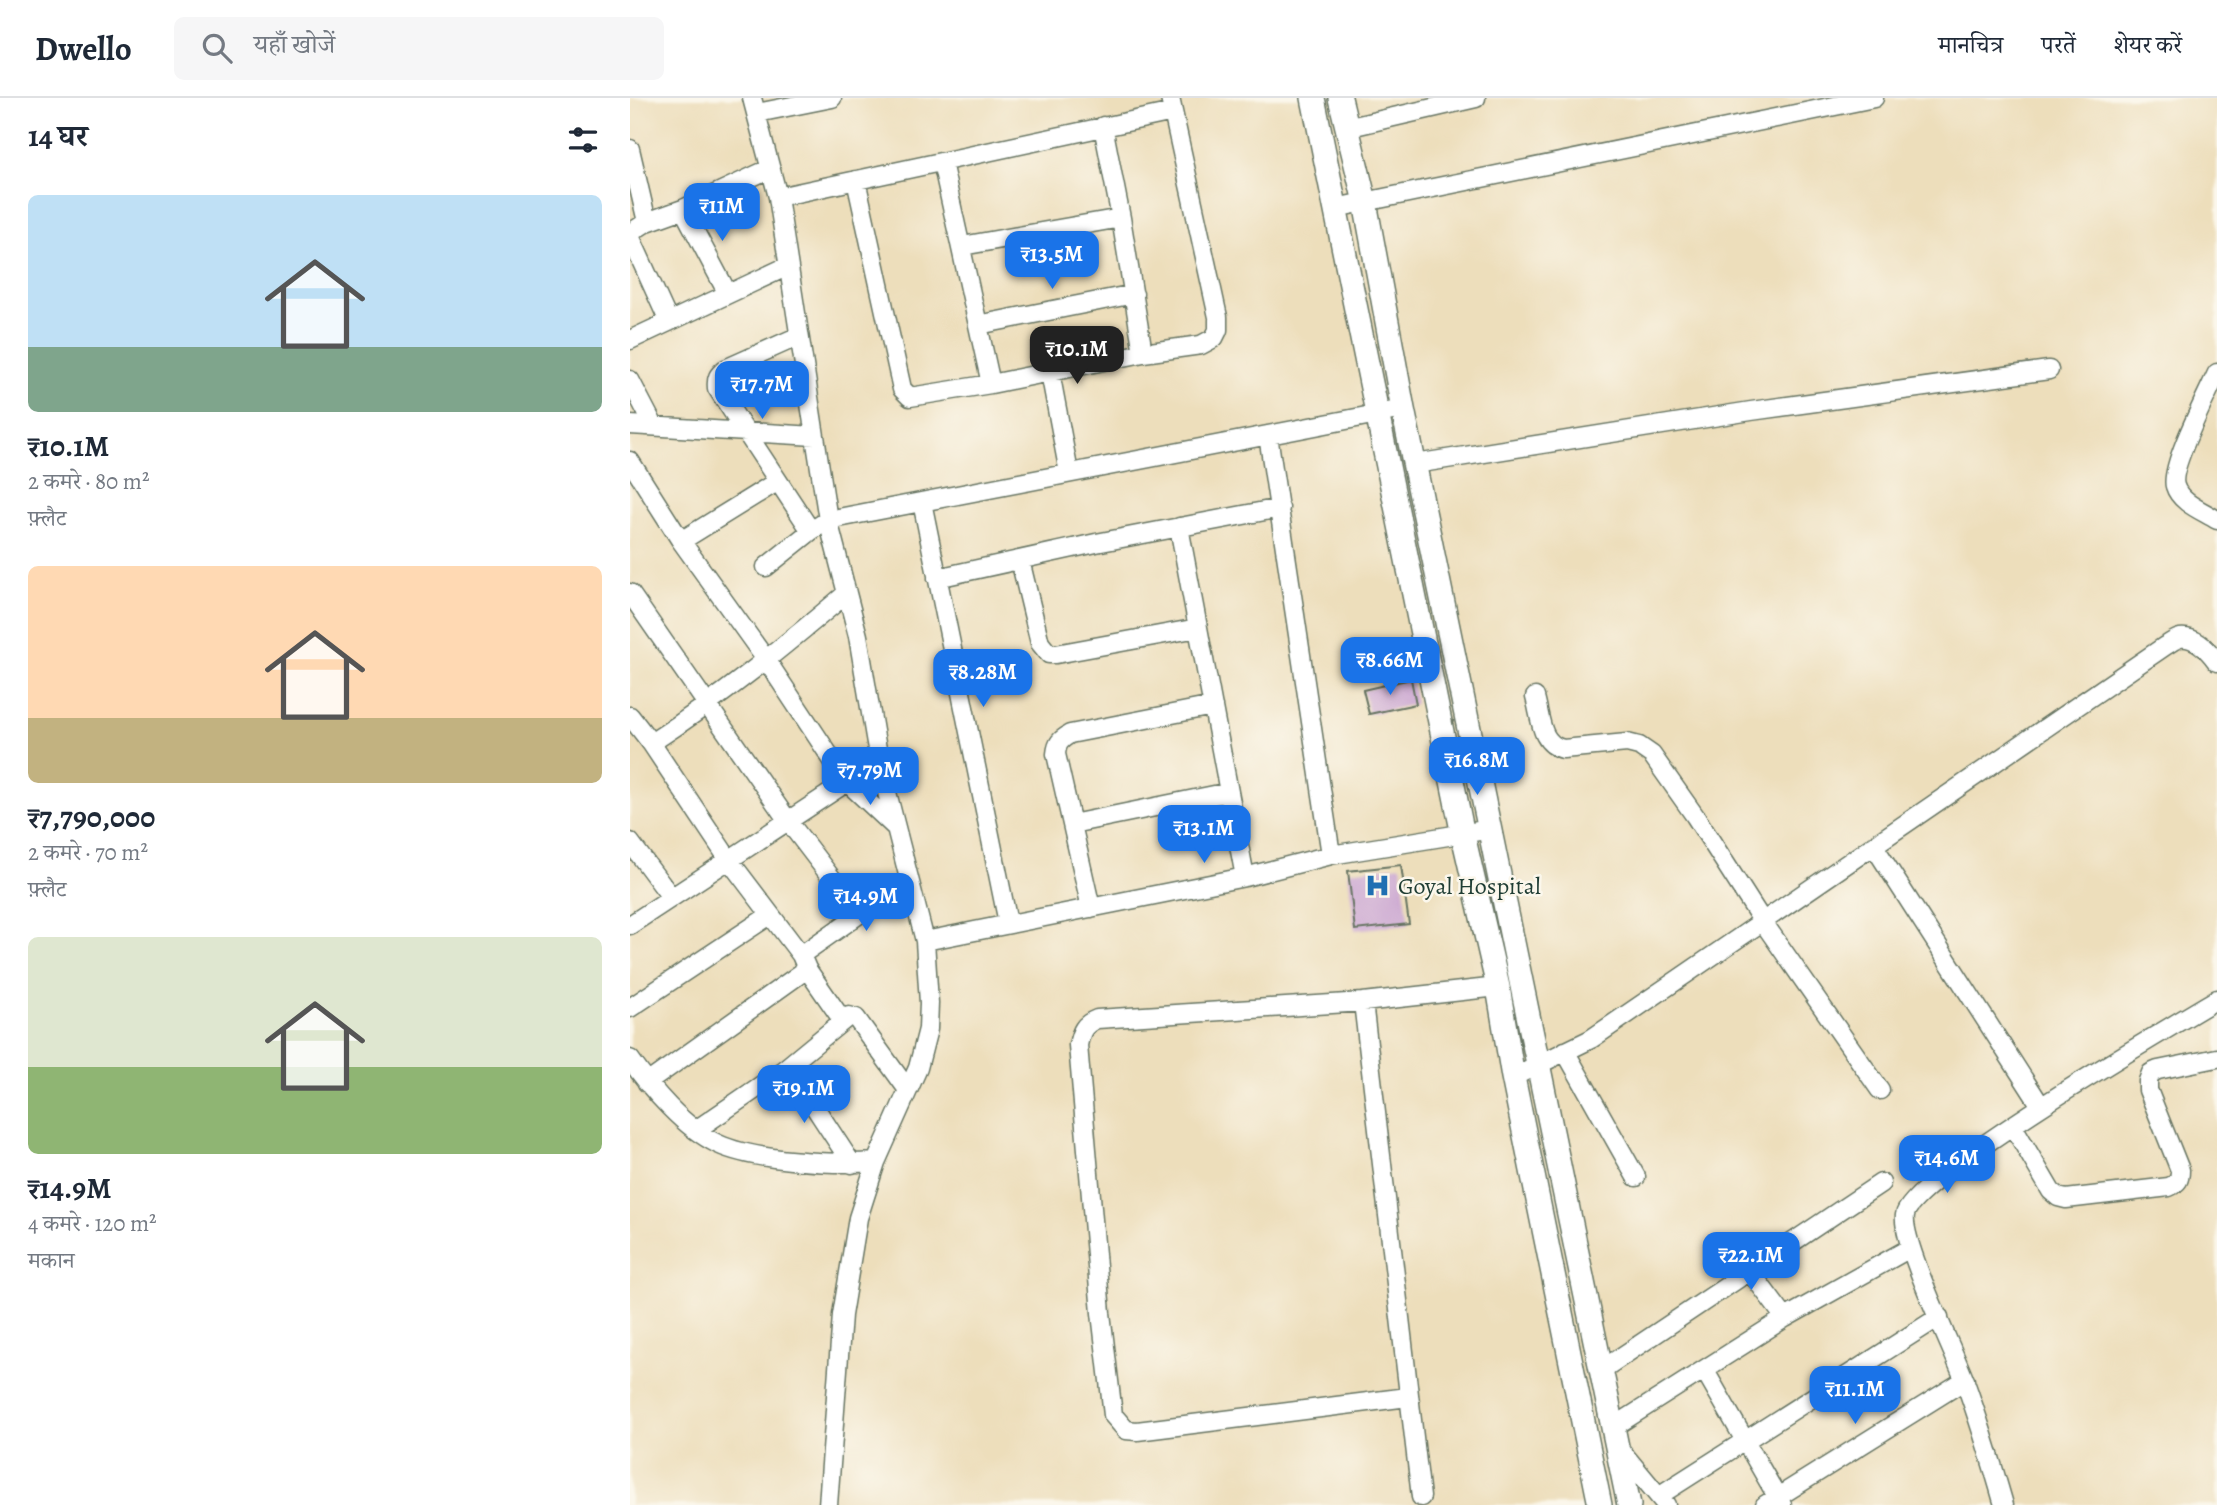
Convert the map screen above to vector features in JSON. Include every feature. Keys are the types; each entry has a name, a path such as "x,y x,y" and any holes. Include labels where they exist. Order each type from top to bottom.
{"main road":[{"path":"1313,98 1463,835 1498,987 1513,1077 1600,1505"},
{"path":"1340,98 1365,202 1403,409 1629,1505"},
{"path":"1553,1271 1578,1265"}],"street":[{"path":"828,1505 842,1315 858,1217 876,1161 918,1068 928,1028 925,941 878,761 858,636 828,520 778,197 755,106 832,98"},
{"path":"1346,128 1476,98"},
{"path":"1335,208 1874,98"},
{"path":"778,197 1103,126 1172,105 1218,317 1218,330 1214,338 1202,345 1143,353 916,397 905,393 856,180"},
{"path":"1103,126 1143,353"},
{"path":"630,149 647,222"},
{"path":"942,162 991,384"},
{"path":"669,322 630,234 647,222 683,209 769,169"},
{"path":"683,209 728,294"},
{"path":"962,246 1121,218"},
{"path":"630,340 788,266"},
{"path":"978,325 1133,294"},
{"path":"799,336 725,369 718,375 717,388 811,531"},
{"path":"1415,464 1751,411 2049,370"},
{"path":"1050,372 1069,473"},
{"path":"2217,373 2176,466 2174,485 2184,500 2217,520"},
{"path":"630,380 654,426"},
{"path":"766,567 828,520 1403,409"},
{"path":"630,425 815,436"},
{"path":"1268,435 1331,855"},
{"path":"630,461 638,493 681,541 767,661 847,782 895,827"},
{"path":"681,541 778,481"},
{"path":"922,502 1007,923"},
{"path":"937,578 1280,508"},
{"path":"1180,527 1245,877"},
{"path":"1020,560 1040,643 1049,654 1198,628"},
{"path":"630,593 789,821 859,914"},
{"path":"651,743 767,661 847,593"},
{"path":"1513,1077 1591,1039 2165,646 2180,638 2195,641 2210,651 2217,662"},
{"path":"1535,697 1546,741 1553,747 1563,749 1627,743 1639,746 1651,755 1880,1090"},
{"path":"1091,908 1056,754 1060,740 1070,734 1213,706"},
{"path":"630,716 843,1021"},
{"path":"630,925 878,761"},
{"path":"1072,824 1229,792"},
{"path":"925,941 1245,877 1331,855 1491,829"},
{"path":"631,845 671,897"},
{"path":"1874,846 2041,1106"},
{"path":"647,1083 804,962 859,914 908,880"},
{"path":"630,1009 770,915"},
{"path":"1408,1397 1138,1431 1126,1430 1118,1424 1113,1415 1101,1313 1078,1045 1082,1031 1088,1023 1097,1019 1363,1002 1498,987"},
{"path":"2004,1505 1965,1380 1910,1248 1905,1214 1910,1204 1929,1184 2041,1106 2217,999"},
{"path":"1363,1002 1421,1497"},
{"path":"696,1130 788,1066 849,1016 856,1018 908,1090"},
{"path":"1565,1051 1636,1177"},
{"path":"2013,1126 2058,1197 2066,1199 2169,1187 2180,1180 2180,1170 2148,1090 2148,1081 2151,1073 2158,1070 2217,1058"},
{"path":"630,1059 647,1083 696,1130 718,1144 756,1156 852,1164 876,1161"},
{"path":"788,1066 852,1164"},
{"path":"1600,1371 1881,1183"},
{"path":"1910,1248 1785,1318 1614,1435 1663,1500 1745,1441 1939,1317"},
{"path":"1749,1270 1785,1318"},
{"path":"1705,1371 1745,1441 1775,1502 1965,1380"}],"building":[{"path":"1411,679 1416,704 1369,714 1363,690"},
{"path":"1401,865 1409,924 1355,930 1348,871"}],"place":[{"name":"Goyal Hospital","path":"1378,886"}]}
